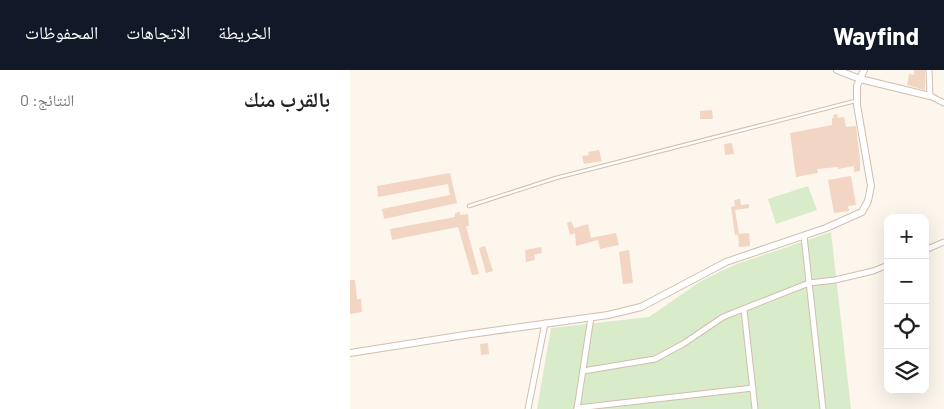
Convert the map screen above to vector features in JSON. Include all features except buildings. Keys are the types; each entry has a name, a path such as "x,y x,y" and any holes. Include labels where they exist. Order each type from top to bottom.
{"street":[{"path":"837,70 860,79 930,96 944,103"},
{"path":"350,353 608,315 641,306 726,262 804,236 862,212 868,201 871,186 857,101 857,86 864,70"},
{"path":"930,70 930,96"},
{"path":"804,236 823,409"},
{"path":"929,248 944,242"},
{"path":"583,371 655,360 683,344 723,316 744,310 809,284 835,280 884,266"},
{"path":"744,310 755,409"},
{"path":"591,317 577,408 753,388"},
{"path":"528,409 545,323"}],"lane":[{"path":"469,206 556,178 627,158 857,101"}],"green space":[{"path":"808,186 817,210 776,224 768,199"},
{"path":"831,232 851,409 537,409 551,328 649,317 701,281 734,265"}]}
